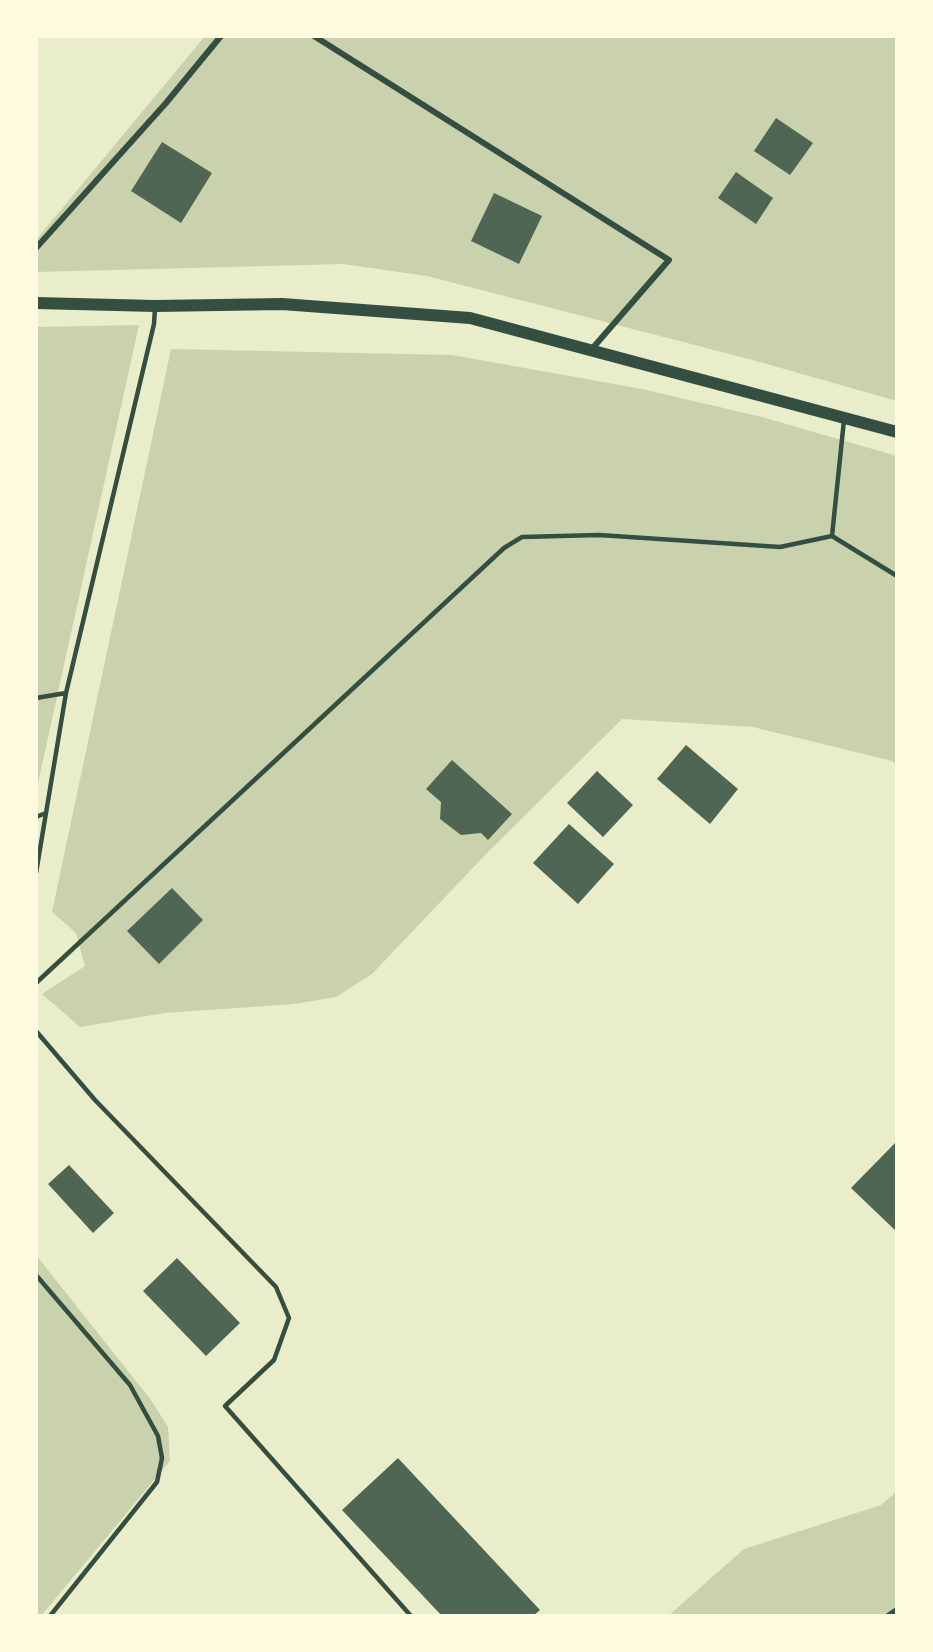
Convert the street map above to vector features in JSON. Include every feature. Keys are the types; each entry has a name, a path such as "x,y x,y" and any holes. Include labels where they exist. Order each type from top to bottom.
{"main road":[{"path":"36,303 155,306 282,304 470,318 897,432"}],"street":[{"path":"36,248 166,104 221,36"},
{"path":"314,36 669,260 591,350"},
{"path":"888,1616 897,1610"}],"lane":[{"path":"36,873 66,693 154,324 155,306"},
{"path":"832,536 844,417"},
{"path":"36,983 504,548 522,537 599,535 780,547 832,536 897,576"},
{"path":"36,698 66,693"},
{"path":"36,817 46,813"},
{"path":"36,1030 95,1100 276,1287 289,1318 274,1360 225,1406 411,1616"},
{"path":"36,1275 130,1386 158,1436 162,1458 157,1482 50,1616"}],"green space":[{"path":"205,36 897,36 897,401 749,359 427,276 343,264 36,272 36,240"},
{"path":"139,325 36,792 36,327"},
{"path":"171,349 452,355 642,389 762,417 897,456 897,765 892,761 753,727 622,719 487,853 372,974 336,997 294,1004 165,1013 80,1027 42,994 85,966 76,933 52,912"},
{"path":"36,1255 151,1400 168,1427 170,1461 41,1616 36,1616"},
{"path":"897,1491 897,1616 668,1616 744,1549 881,1505"}],"building":[{"path":"776,118 813,143 790,175 754,151"},
{"path":"162,142 212,173 181,223 131,191"},
{"path":"736,172 773,198 756,224 718,198"},
{"path":"494,193 542,216 519,264 471,241"},
{"path":"686,745 738,789 710,824 657,779"},
{"path":"452,760 512,814 488,840 481,833 461,835 440,819 441,802 426,789"},
{"path":"597,771 633,805 603,837 567,803"},
{"path":"569,824 614,864 578,904 533,863"},
{"path":"172,888 203,920 159,964 127,931"},
{"path":"897,1141 897,1232 851,1188"},
{"path":"69,1165 114,1213 93,1233 48,1184"},
{"path":"177,1258 240,1323 206,1356 143,1291"},
{"path":"398,1458 540,1610 533,1616 442,1616 342,1510"}]}
